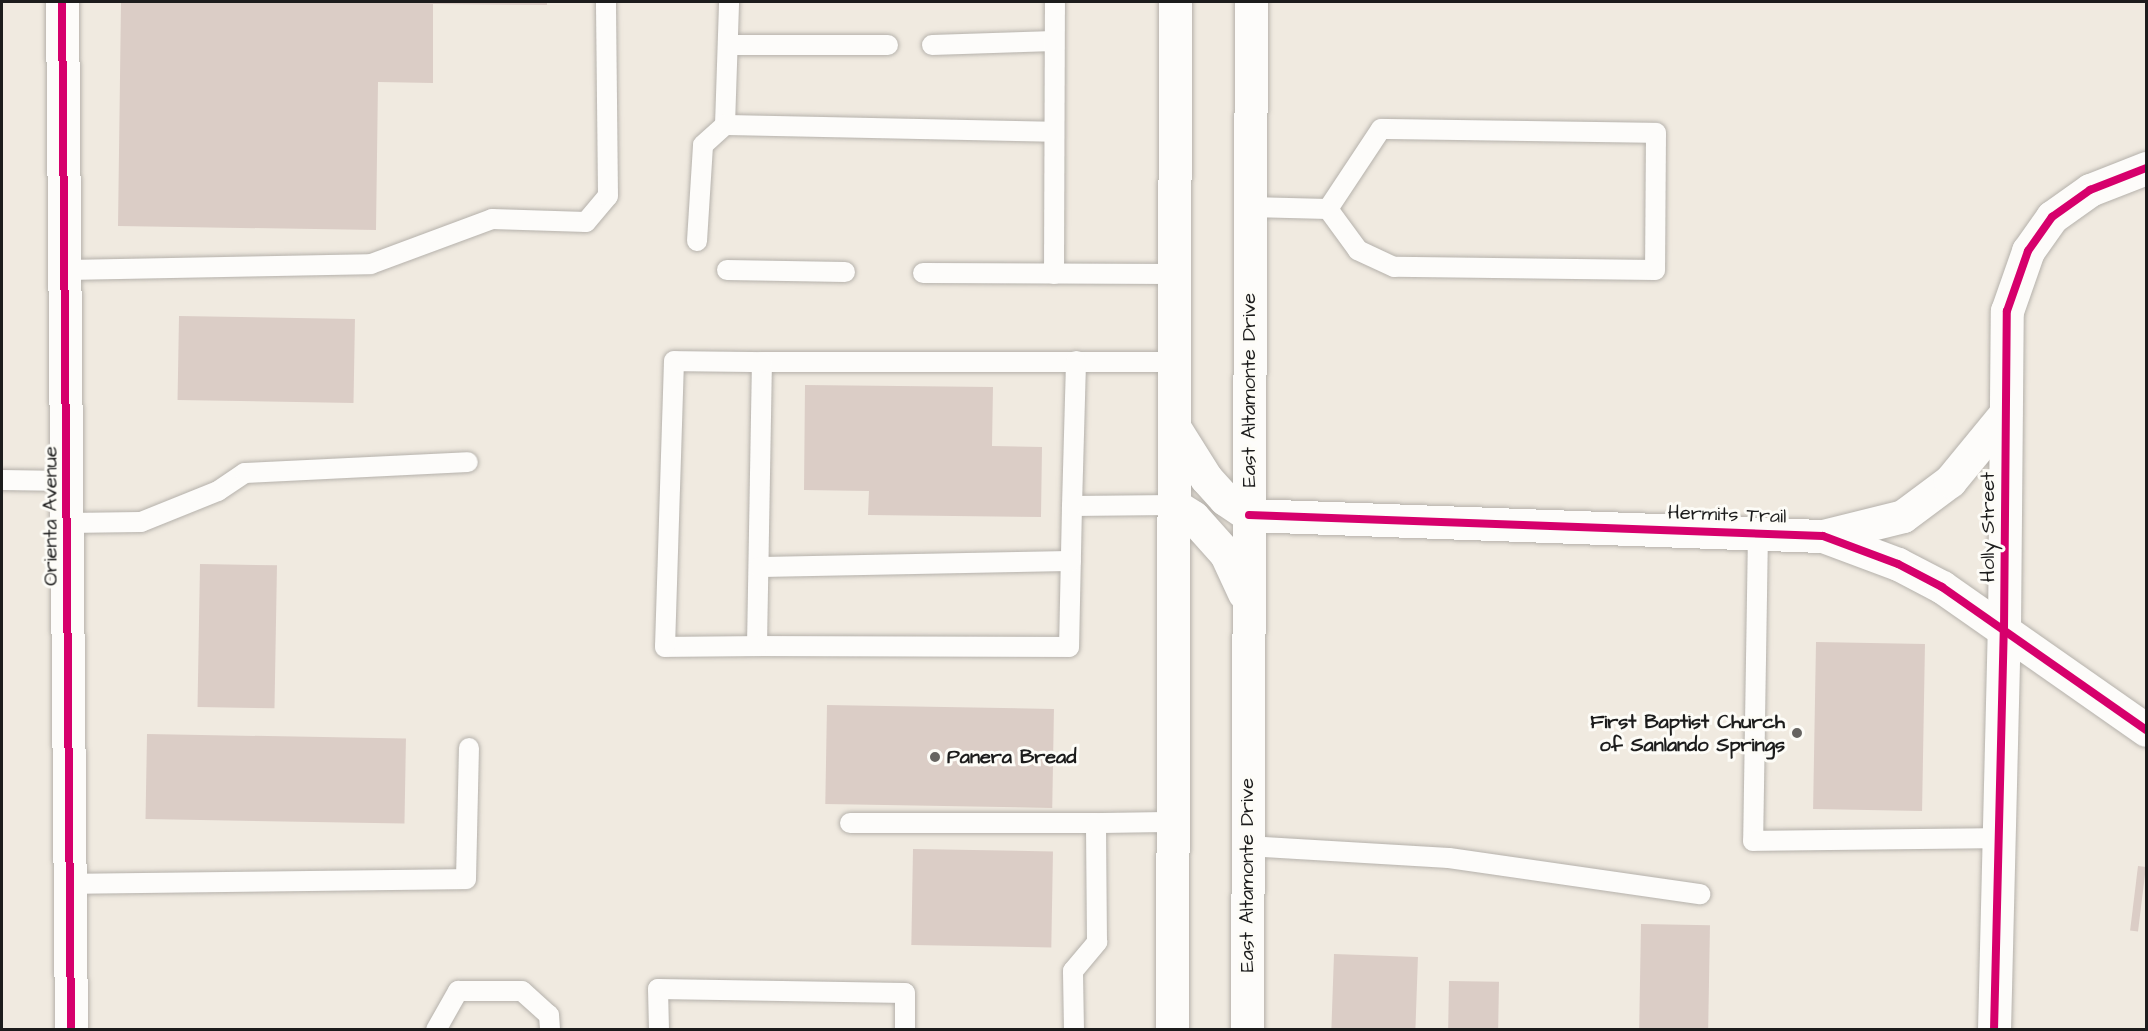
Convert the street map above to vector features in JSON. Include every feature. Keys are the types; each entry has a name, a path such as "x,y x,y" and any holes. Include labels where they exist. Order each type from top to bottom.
{"street":[{"name":"Orienta Avenue","path":"62,2 68,480 71,1029"},
{"path":"1172,1029 1175,2"},
{"name":"East Altamonte Drive","path":"1247,1029 1251,2"},
{"name":"Holly Street","path":"1994,1029 2004,630 2007,311 2028,251 2052,217 2090,190 2146,168"},
{"path":"1823,536 1902,516 1950,481 2005,414"},
{"path":"1174,427 1206,478 1225,499 1249,515"},
{"path":"1174,505 1192,517 1226,554 1249,603"},
{"name":"Hermits Trail","path":"1249,515 1823,536 1898,564 1942,587 2146,730"}],"lane":[{"path":"64,270 371,264 492,219 586,222 608,196 606,2"},
{"path":"725,125 729,2"},
{"path":"1054,274 1055,2"},
{"path":"932,45 1054,41"},
{"path":"728,45 888,45"},
{"path":"698,241 703,145 725,125 1054,132"},
{"path":"1381,129 1656,133 1654,270 1394,267 1358,250 1328,208 1381,129"},
{"path":"1250,207 1328,208"},
{"path":"727,270 845,272"},
{"path":"923,273 1174,274"},
{"path":"1076,361 1069,647 665,647 674,361 762,362 1076,361 1174,362"},
{"path":"757,646 762,362"},
{"path":"68,523 141,522 218,491 245,472 468,462"},
{"path":"2,480 68,480"},
{"path":"1072,506 1174,505"},
{"path":"1758,532 1753,841 1998,838"},
{"path":"759,567 1071,561"},
{"path":"69,884 466,879 470,748"},
{"path":"850,823 1172,822"},
{"path":"1074,1029 1073,971 1097,942 1096,823"},
{"path":"1247,846 1449,858 1700,894"},
{"path":"659,1029 658,989 905,993 905,1029"},
{"path":"436,1029 458,991 522,991 549,1015 550,1029"}],"building":[{"path":"121,2 547,2 547,5 433,4 433,83 378,82 376,230 118,226"},
{"path":"179,316 355,319 354,403 178,400"},
{"path":"805,385 993,387 992,446 1042,447 1041,517 868,515 869,491 804,490"},
{"path":"200,564 277,565 274,708 198,707"},
{"path":"1816,642 1925,644 1922,811 1813,809"},
{"path":"827,705 1054,709 1052,808 825,804"},
{"path":"147,734 406,739 404,824 146,819"},
{"path":"913,849 1053,851 1051,947 911,945"},
{"path":"2138,866 2146,867 2138,931 2130,931"},
{"path":"1641,924 1710,925 1708,1030 1639,1030"},
{"path":"1334,954 1418,957 1415,1030 1331,1030"},
{"path":"1449,981 1499,982 1498,1030 1448,1030"}],"cycle path":[{"path":"62,2 71,1030"},
{"path":"1994,1030 2004,630 2007,311 2028,251 2052,217 2090,190 2146,168"},
{"path":"1249,515 1823,536 1898,564 1942,587 2146,730"}],"place":[{"name":"First Baptist Church of Sanlando Springs","path":"1797,733"},
{"name":"Panera Bread","path":"935,757"}]}
